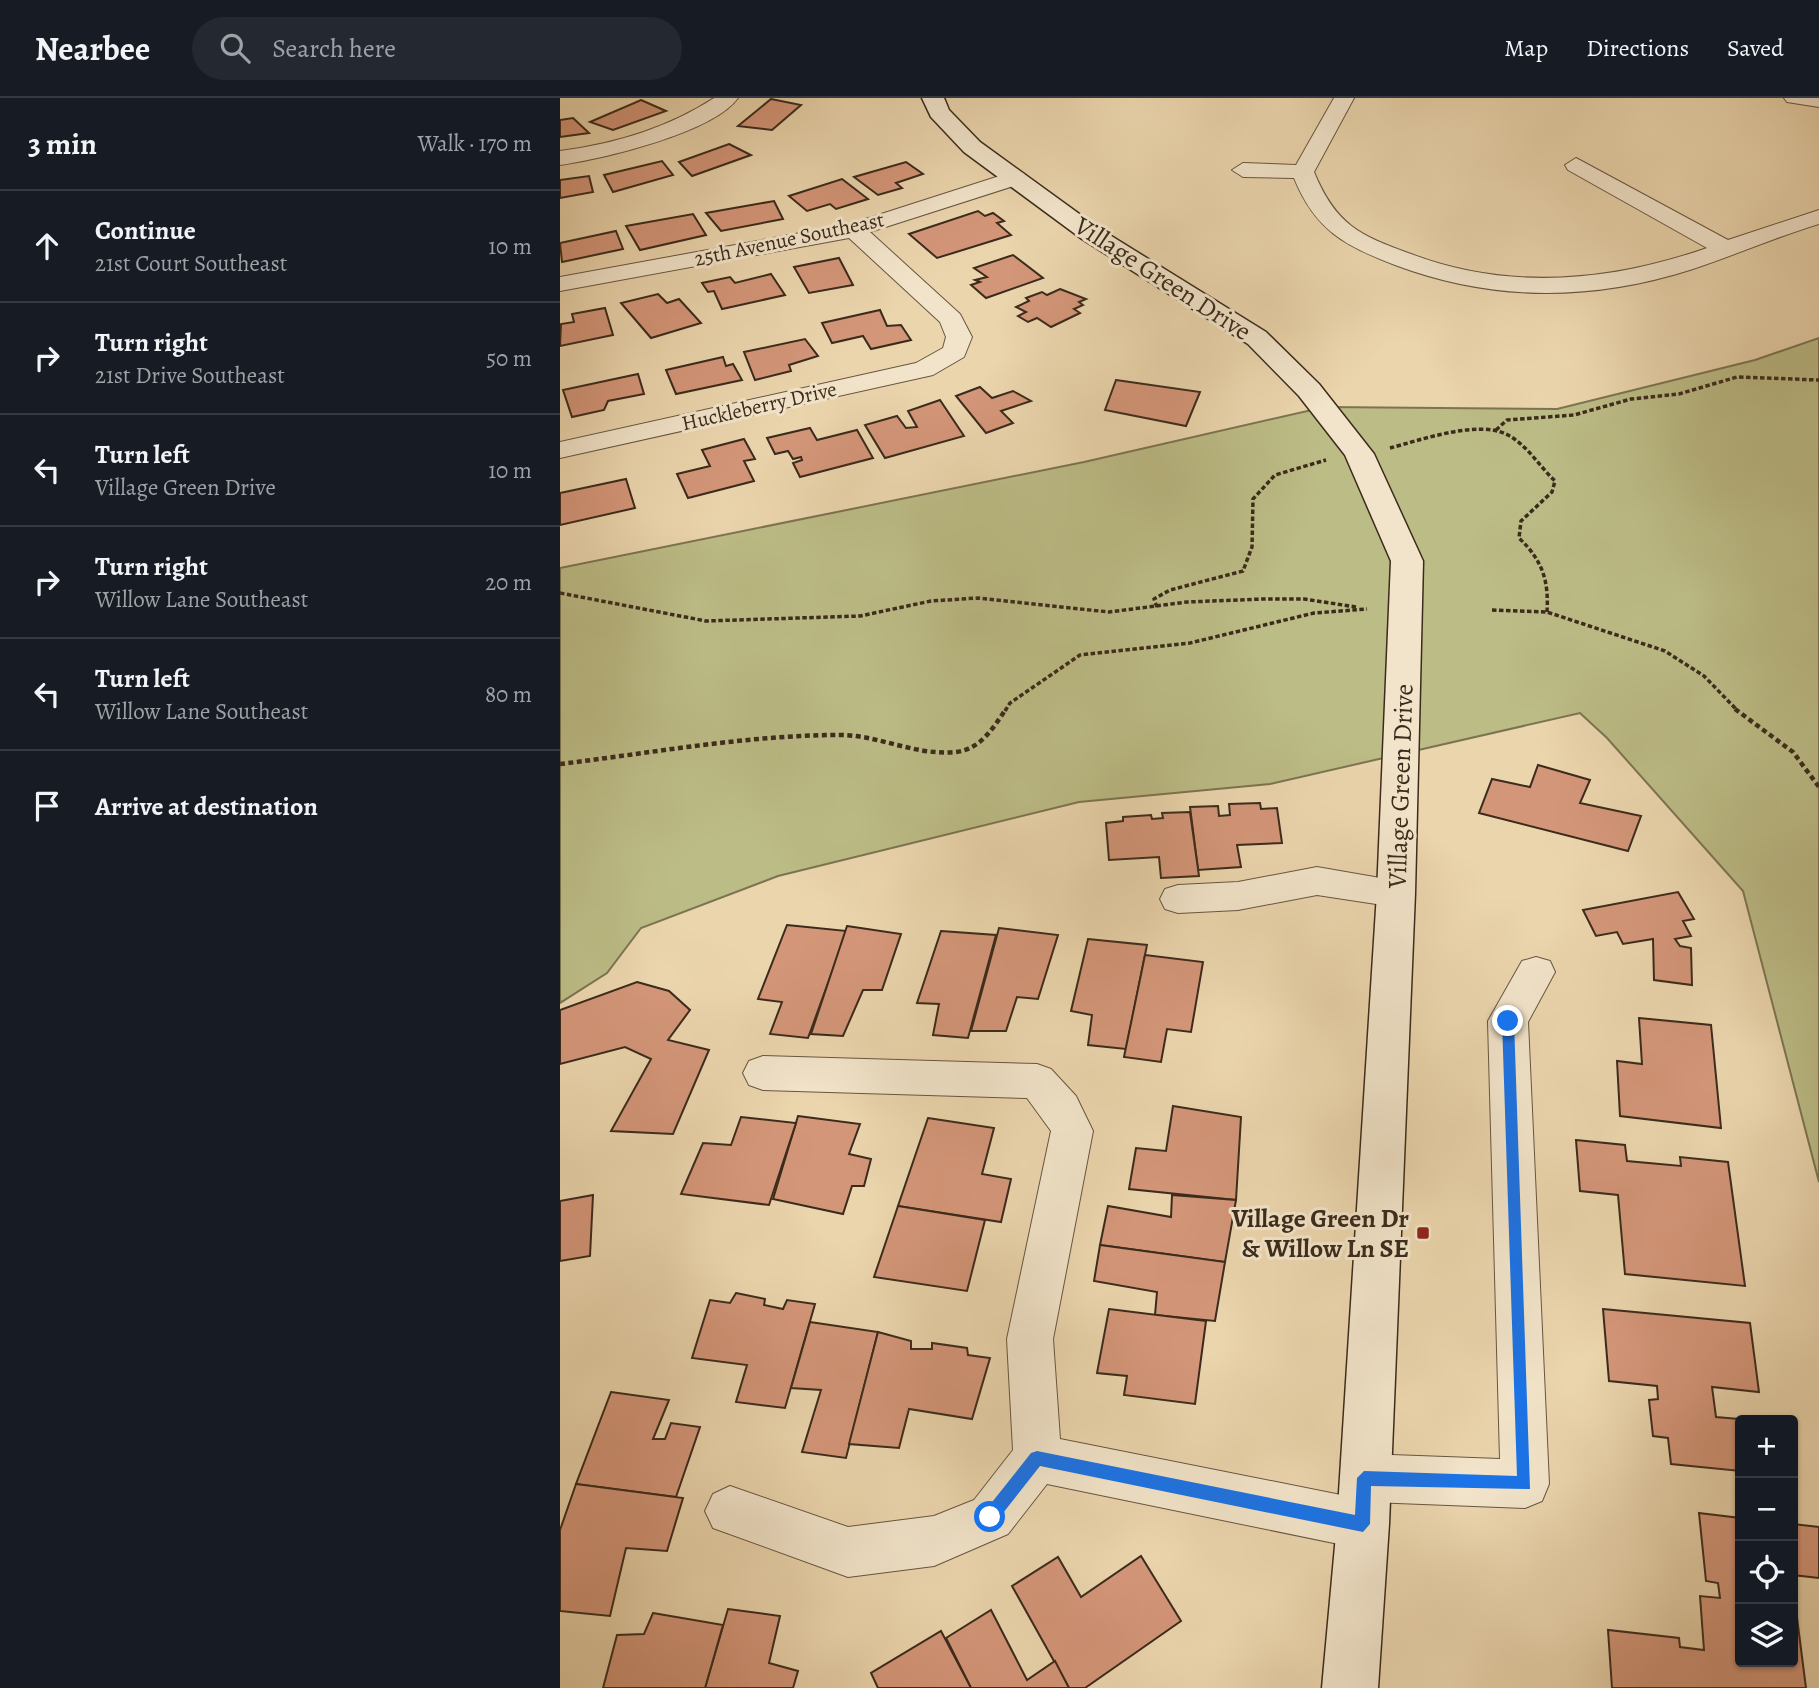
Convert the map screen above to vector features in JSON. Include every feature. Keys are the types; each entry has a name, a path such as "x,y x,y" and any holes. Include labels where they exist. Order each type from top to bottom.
{"street":[{"path":"560,158 646,137 705,115 728,98"},
{"name":"Village Green Drive","path":"933,98 939,113 972,147 1091,234 1256,338 1308,390 1359,454 1407,561 1396,893 1363,1524 1350,1688"},
{"path":"1303,172 1344,98"},
{"path":"1794,98 1819,101"},
{"path":"1576,165 1724,248"},
{"path":"1243,170 1303,172"},
{"path":"1303,172 1321,211 1345,232 1382,251 1439,274 1485,284 1584,286 1683,265 1724,248 1819,217"},
{"name":"25th Avenue Southeast","path":"560,285 854,230 1015,178"},
{"name":"Huckleberry Drive","path":"560,450 924,369 955,352 960,337 951,319 854,230"},
{"path":"1178,899 1238,896 1317,881 1396,893"},
{"path":"1364,1478 1525,1484 1508,1021 1536,972"},
{"path":"730,1511 848,1552 934,1541 990,1517 1037,1458 1030,1339 1073,1131 1061,1108 1037,1081 763,1073"},
{"path":"1037,1458 1363,1524"}],"path":[{"path":"1496,430 1507,420 1574,415 1631,399 1679,394 1737,377 1819,380"},
{"path":"560,593 706,621 859,616 931,600 978,598 1109,612 1187,602 1263,599 1304,599 1367,609 1314,613 1190,643 1080,655 1010,703 987,737 973,747 957,752 921,752 843,735 749,742 560,764"},
{"path":"1492,610 1547,612 1665,651 1704,676 1734,708 1793,752 1819,787"}],"green space":[{"path":"1819,338 1819,1182 1743,891 1607,738 1580,713 1270,784 1079,802 778,876 641,928 607,973 560,1003 560,568 1084,462 1325,407 1557,409 1755,360"}],"building":[{"path":"771,99 801,105 772,130 738,126"},
{"path":"641,100 666,111 613,130 590,122"},
{"path":"573,118 589,133 560,137 560,120"},
{"path":"729,144 751,155 692,176 679,162"},
{"path":"662,161 673,175 613,192 604,175"},
{"path":"906,162 923,174 896,183 902,188 878,195 854,177"},
{"path":"589,176 593,192 560,198 560,180"},
{"path":"842,179 868,199 836,209 830,204 807,211 789,196"},
{"path":"774,201 783,219 721,231 706,213"},
{"path":"978,211 985,216 993,213 1004,221 997,223 1011,235 937,258 909,234"},
{"path":"693,214 706,235 640,250 626,226"},
{"path":"616,231 623,249 562,262 560,243"},
{"path":"1013,255 1043,278 986,298 971,285 980,282 975,280 987,277 974,268"},
{"path":"839,258 853,285 809,293 794,267"},
{"path":"771,274 785,295 722,309 714,291 708,292 702,283 730,277 735,283"},
{"path":"1060,289 1086,299 1079,302 1083,305 1074,309 1080,313 1051,327 1037,318 1028,322 1018,316 1026,312 1016,307 1029,301 1026,298 1042,292 1047,295"},
{"path":"658,294 667,303 679,299 701,323 651,338 621,303"},
{"path":"605,308 613,335 560,346 561,324 574,322 572,314"},
{"path":"880,310 887,326 901,325 911,340 871,349 863,336 832,343 822,323"},
{"path":"805,339 818,356 789,365 791,371 755,380 744,352"},
{"path":"723,357 726,366 733,364 742,380 676,394 666,370"},
{"path":"638,374 644,394 608,401 604,410 572,417 563,390"},
{"path":"1116,380 1200,392 1186,426 1105,410"},
{"path":"980,387 992,398 1013,391 1031,401 1001,411 1013,423 986,433 956,396"},
{"path":"940,400 964,436 885,458 865,425 897,416 906,428 917,427 908,411"},
{"path":"810,428 817,440 857,430 873,458 800,477 793,463 802,460 801,457 793,459 788,451 775,454 767,438"},
{"path":"744,439 755,459 744,461 754,481 688,498 677,474 710,466 702,450"},
{"path":"626,479 635,508 560,525 560,493"},
{"path":"1538,765 1590,780 1580,803 1641,816 1628,851 1479,813 1492,779 1530,787"},
{"path":"1260,803 1261,809 1277,808 1282,843 1237,845 1241,867 1198,870 1190,807 1218,806 1219,816 1230,815 1229,804"},
{"path":"1190,812 1199,876 1161,878 1159,857 1109,860 1106,823 1123,821 1123,817 1151,815 1152,819 1163,818 1162,813"},
{"path":"1678,892 1694,919 1683,921 1691,936 1675,939 1680,946 1691,948 1692,985 1654,980 1653,939 1623,944 1617,932 1596,936 1583,910"},
{"path":"787,925 847,931 808,1038 770,1034 782,1002 758,999"},
{"path":"847,926 901,934 882,990 863,990 843,1036 811,1034"},
{"path":"999,928 1058,935 1038,999 1017,997 1006,1031 971,1031"},
{"path":"941,931 996,935 968,1038 933,1035 939,1004 917,1003"},
{"path":"1088,939 1147,945 1126,1049 1088,1045 1092,1015 1071,1011"},
{"path":"1145,955 1203,962 1191,1032 1167,1029 1161,1062 1124,1057"},
{"path":"637,982 669,991 690,1010 668,1040 709,1050 673,1134 611,1131 651,1059 625,1047 560,1064 560,1010"},
{"path":"1639,1018 1711,1025 1721,1128 1620,1116 1617,1061 1642,1064"},
{"path":"1173,1106 1241,1117 1236,1200 1129,1189 1136,1148 1166,1151"},
{"path":"798,1116 860,1124 849,1154 871,1159 864,1186 852,1186 843,1214 773,1199"},
{"path":"741,1117 796,1123 769,1205 681,1194 703,1143 731,1145"},
{"path":"928,1118 994,1128 982,1174 1011,1179 1001,1222 898,1206"},
{"path":"1576,1140 1625,1145 1627,1161 1681,1166 1680,1157 1728,1162 1745,1286 1625,1274 1618,1195 1580,1191"},
{"path":"593,1195 590,1256 560,1261 560,1201"},
{"path":"1172,1195 1236,1200 1225,1262 1100,1245 1108,1206 1171,1217"},
{"path":"898,1206 985,1220 967,1291 874,1277"},
{"path":"1100,1245 1225,1262 1215,1321 1155,1315 1157,1292 1094,1281"},
{"path":"736,1293 765,1299 764,1305 783,1309 787,1300 815,1304 785,1408 736,1402 747,1365 692,1358 710,1300 730,1303"},
{"path":"1109,1309 1206,1321 1195,1404 1124,1395 1127,1376 1097,1373"},
{"path":"1603,1309 1750,1323 1759,1392 1712,1387 1716,1417 1735,1419 1735,1470 1671,1464 1668,1438 1653,1436 1649,1400 1658,1399 1657,1386 1609,1381"},
{"path":"810,1322 878,1332 846,1458 802,1452 821,1390 791,1388"},
{"path":"878,1332 911,1341 911,1349 932,1349 932,1343 967,1348 968,1355 990,1358 972,1419 909,1409 899,1448 849,1444"},
{"path":"611,1392 669,1400 653,1439 665,1439 671,1423 700,1427 676,1497 576,1484"},
{"path":"576,1484 683,1498 667,1551 626,1548 610,1616 560,1611 560,1530"},
{"path":"1699,1513 1735,1517 1735,1667 1798,1667 1798,1625 1806,1688 1612,1688 1608,1630 1679,1638 1680,1647 1704,1650 1700,1596 1720,1598 1718,1583 1706,1581"},
{"path":"1798,1525 1819,1527 1819,1578 1798,1576"},
{"path":"1141,1556 1181,1621 1085,1688 1069,1688 1012,1586 1058,1557 1081,1597"},
{"path":"728,1609 780,1616 769,1663 798,1671 793,1688 705,1688"},
{"path":"991,1610 1027,1680 1055,1661 1069,1688 971,1688 946,1638"},
{"path":"653,1613 723,1625 705,1688 603,1688 617,1635 644,1634"},
{"path":"941,1631 971,1688 878,1688 871,1673"}],"place":[{"name":"Village Green Dr & Willow Ln SE","path":"1423,1233"}],"route":[{"path":"990,1517 1037,1458 1363,1524 1364,1478 1525,1484 1508,1021"}]}
